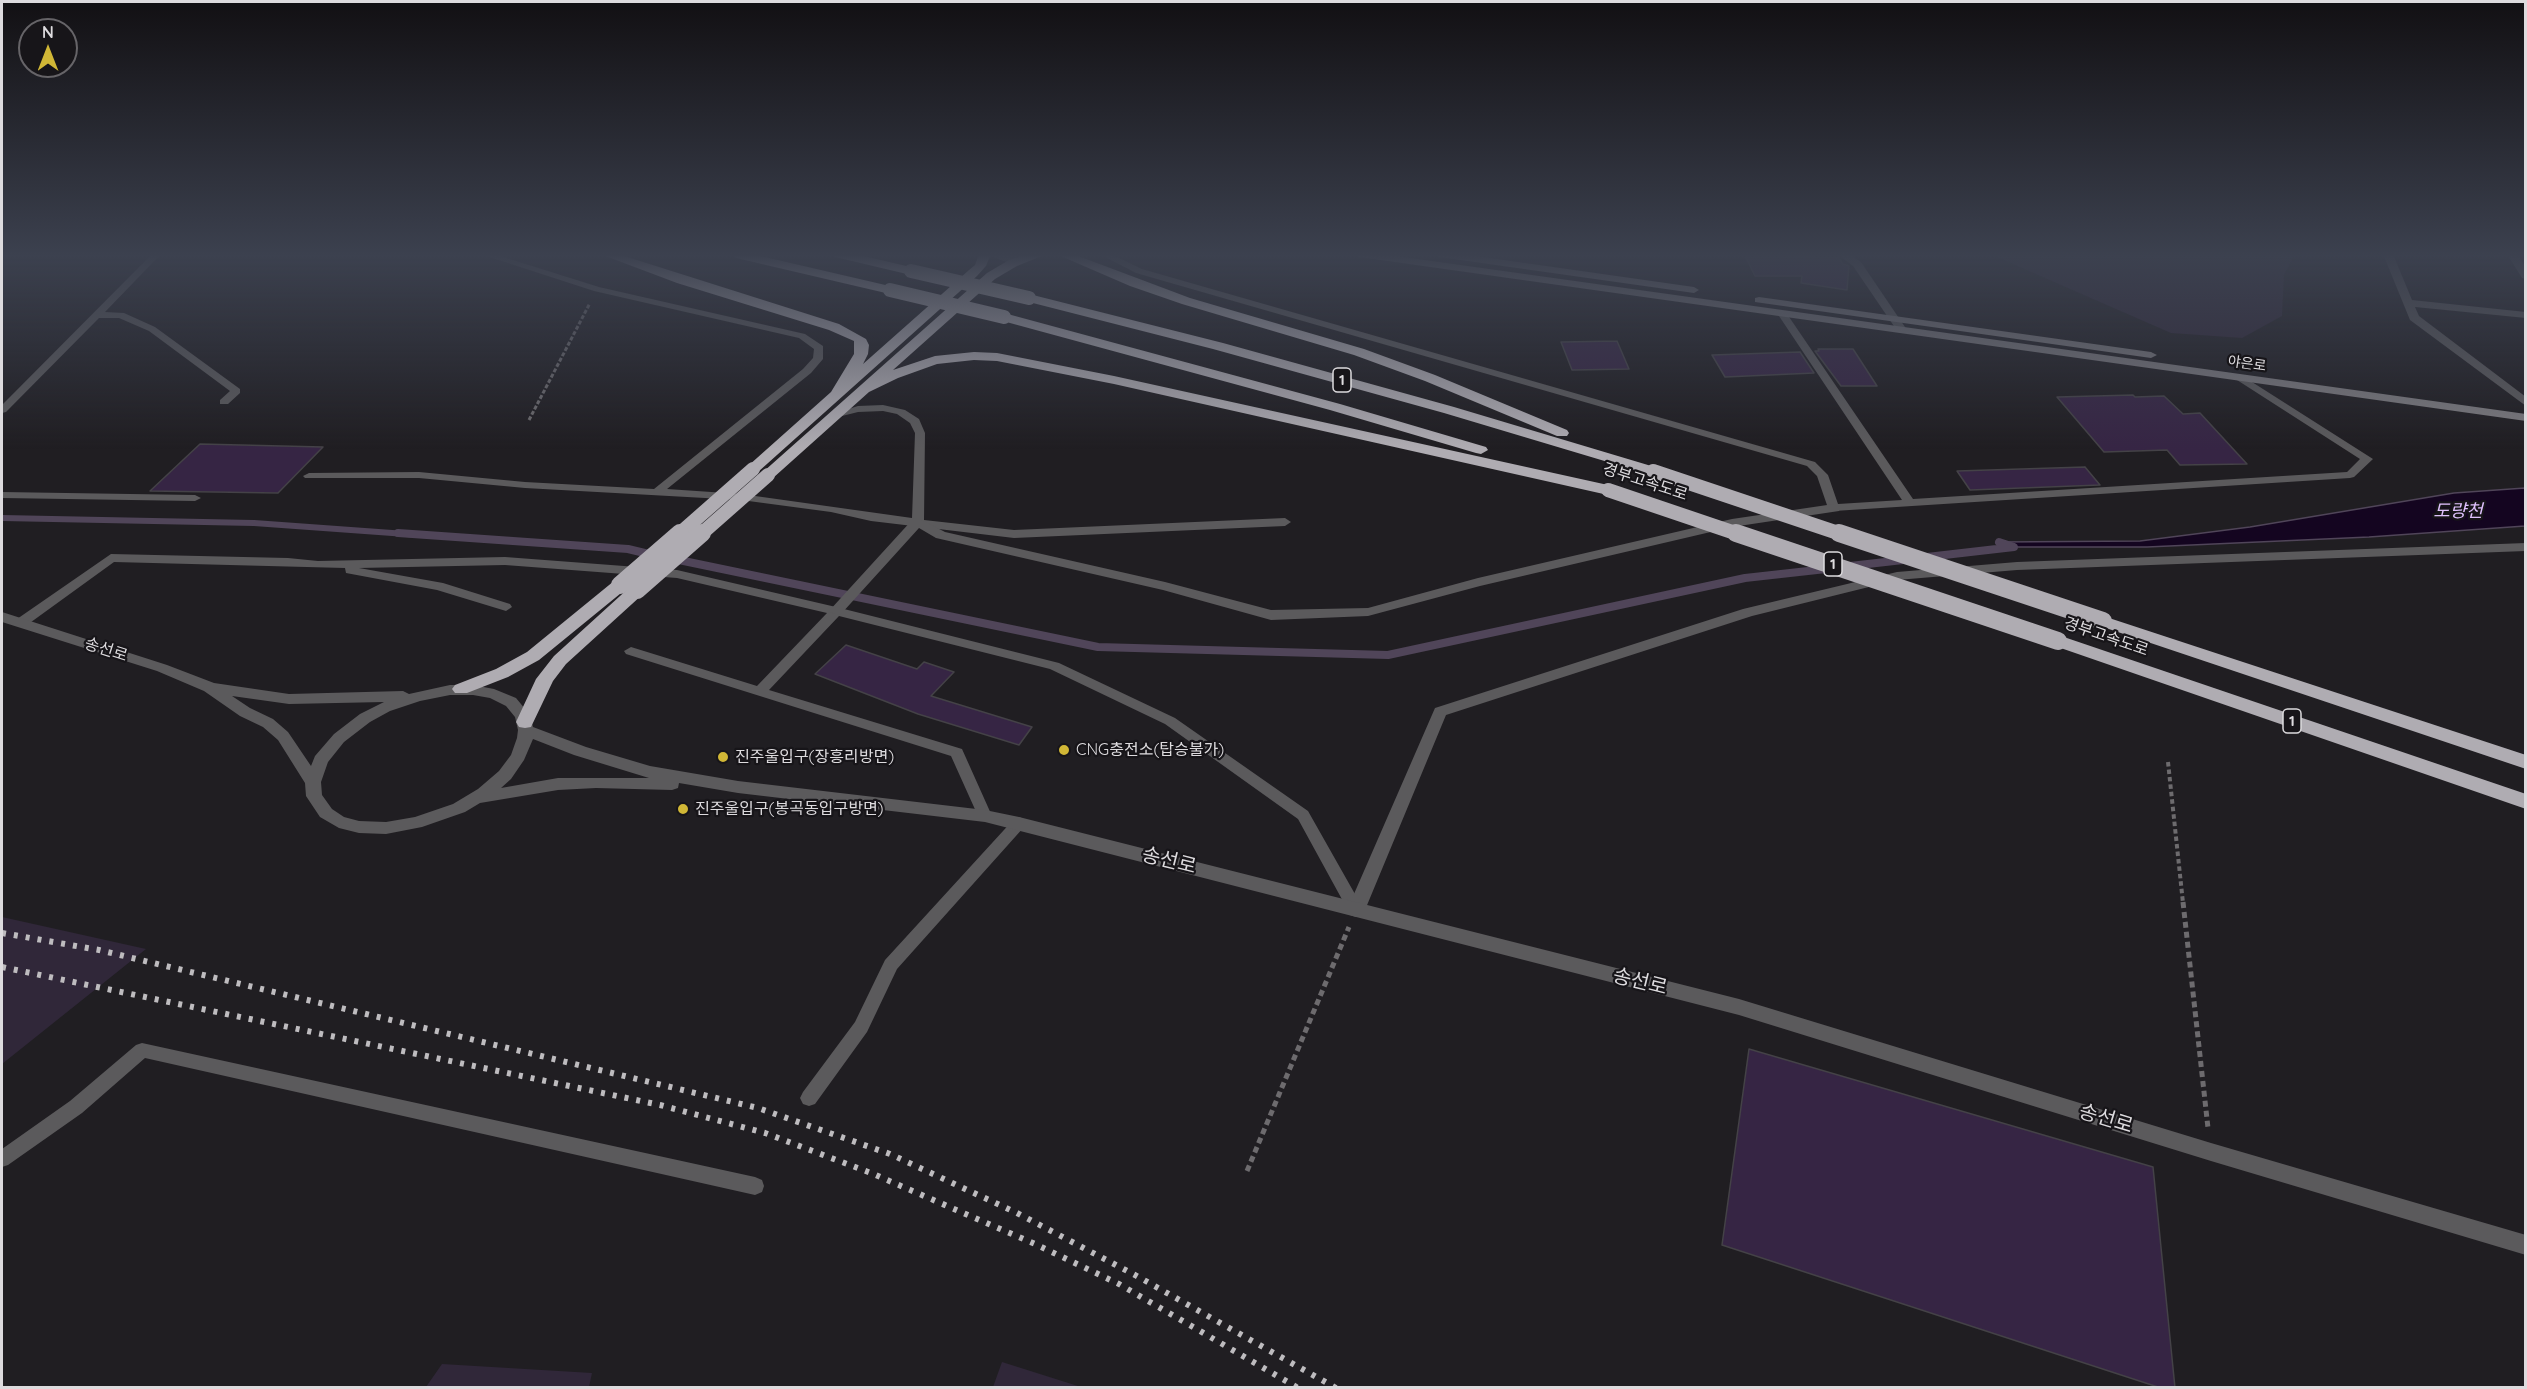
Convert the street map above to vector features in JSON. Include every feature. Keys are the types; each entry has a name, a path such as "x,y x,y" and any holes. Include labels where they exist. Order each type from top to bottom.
{"highway":[{"path":"807,319 834,327 859,339 862,345 857,364 836,395"},
{"path":"761,472 836,395 922,319"},
{"path":"460,689 502,673 533,656 628,587 761,472 838,414 944,319"},
{"name":"경부고속도로","path":"1011,319 1335,407 1608,490 2058,641 2526,802"},
{"name":"경부고속도로","path":"1111,319 1438,407 1653,471 2526,762"},
{"path":"1249,319 1359,352 1653,471"},
{"path":"866,389 893,375 935,360 974,356 997,357 1114,380 1608,490"},
{"path":"525,726 545,679 628,587"}],"main road":[{"name":"야은로","path":"1823,319 2526,418"},
{"name":"야은로","path":"1907,319 2526,408"}],"street":[{"path":"1895,319 1902,330"},
{"path":"2415,319 2526,403"},
{"path":"836,611 918,522 941,535 1165,586 1271,615 1368,612 1478,582 1732,523 1834,508"},
{"path":"1356,910 1440,712 1748,612 1897,576 2017,566 2526,547"},
{"name":"송선로","path":"2,617 162,668 209,687"},
{"path":"209,687 289,699 418,696 460,689 484,692 503,698 517,708 525,726 523,747 512,766 495,784 476,798 445,814 416,824 386,828 359,827 339,822 326,813 315,796 313,782 284,735 268,723 244,712 209,687"},
{"path":"313,782 326,753 347,731 386,707 418,696"},
{"path":"525,726 615,763 650,772 738,787"},
{"path":"476,798 558,784 597,782 738,787"},
{"name":"송선로","path":"738,787 985,816 1019,823 1738,1007 2211,1152 2526,1245"}],"lane":[{"path":"2,410 91,319"},
{"path":"130,319 153,329 236,391 224,402"},
{"path":"658,491 807,371 818,358 819,348 802,336 727,319"},
{"path":"1306,319 1811,464 1822,475 1834,508 2350,475 2367,459 2241,378"},
{"path":"1786,319 1910,503"},
{"path":"838,414 858,409 883,408 901,412 915,421 920,433 918,522"},
{"path":"309,476 419,475 557,487 741,497 1014,534 1285,522"},
{"path":"2,495 195,498"},
{"path":"22,622 111,558 288,562 313,565 439,585 506,607"},
{"path":"313,565 505,561 677,574 1054,666 1170,721 1303,815 1356,910"},
{"path":"760,691 836,611"},
{"path":"631,651 957,753 985,816"},
{"path":"809,1098 861,1027 891,965 1019,823"},
{"path":"2,1159 76,1107 142,1050 755,1186"}],"path":[{"path":"529,420 582,319"},
{"path":"2168,762 2211,1152"},
{"path":"1247,1171 1356,910"}],"shaded area":[{"path":"2139,319 2277,319 2242,338 2171,333"},
{"path":"2,917 146,949 2,1064"},
{"path":"1002,1362 1081,1387 993,1387"},
{"path":"442,1364 592,1373 589,1387 426,1387"}],"water":[{"name":"도량천","path":"2525,488 2525,526 2369,537 2147,547 2014,547 1999,542 2140,541 2250,527 2454,493"}],"building":[{"path":"1617,341 1629,369 1572,370 1561,342"},
{"path":"1818,349 1853,349 1877,386 1841,386 1815,351 1819,351"},
{"path":"1800,352 1814,373 1725,377 1712,355"},
{"path":"2133,395 2135,397 2164,396 2183,414 2200,413 2247,464 2180,465 2167,450 2104,452 2057,397"},
{"path":"200,444 323,447 278,493 150,491"},
{"path":"2085,467 2100,485 1970,490 1957,471"},
{"path":"846,645 917,669 924,662 954,672 931,696 1032,727 1019,745 918,714 815,674"},
{"path":"1749,1049 2153,1167 2175,1388 2161,1388 1722,1245"}],"waterway":[{"path":"2,518 254,523 420,535"},
{"path":"398,533 628,549 653,555"},
{"path":"1927,557 2014,547 1999,542"},
{"path":"674,559 1098,647 1388,655 1745,578 1826,569"},
{"path":"1850,566 1903,560"}],"railway":[{"path":"2,933 99,950 758,1108 890,1154 1017,1213 1135,1275 1336,1388"},
{"path":"2,967 660,1105 765,1133 871,1173 1035,1244 1119,1284 1298,1388"}],"place":[{"name":"CNG충전소(탑승불가)","path":"1064,750"},
{"name":"진주울입구(장흥리방면)","path":"723,757"},
{"name":"진주울입구(봉곡동입구방면)","path":"683,809"}]}
